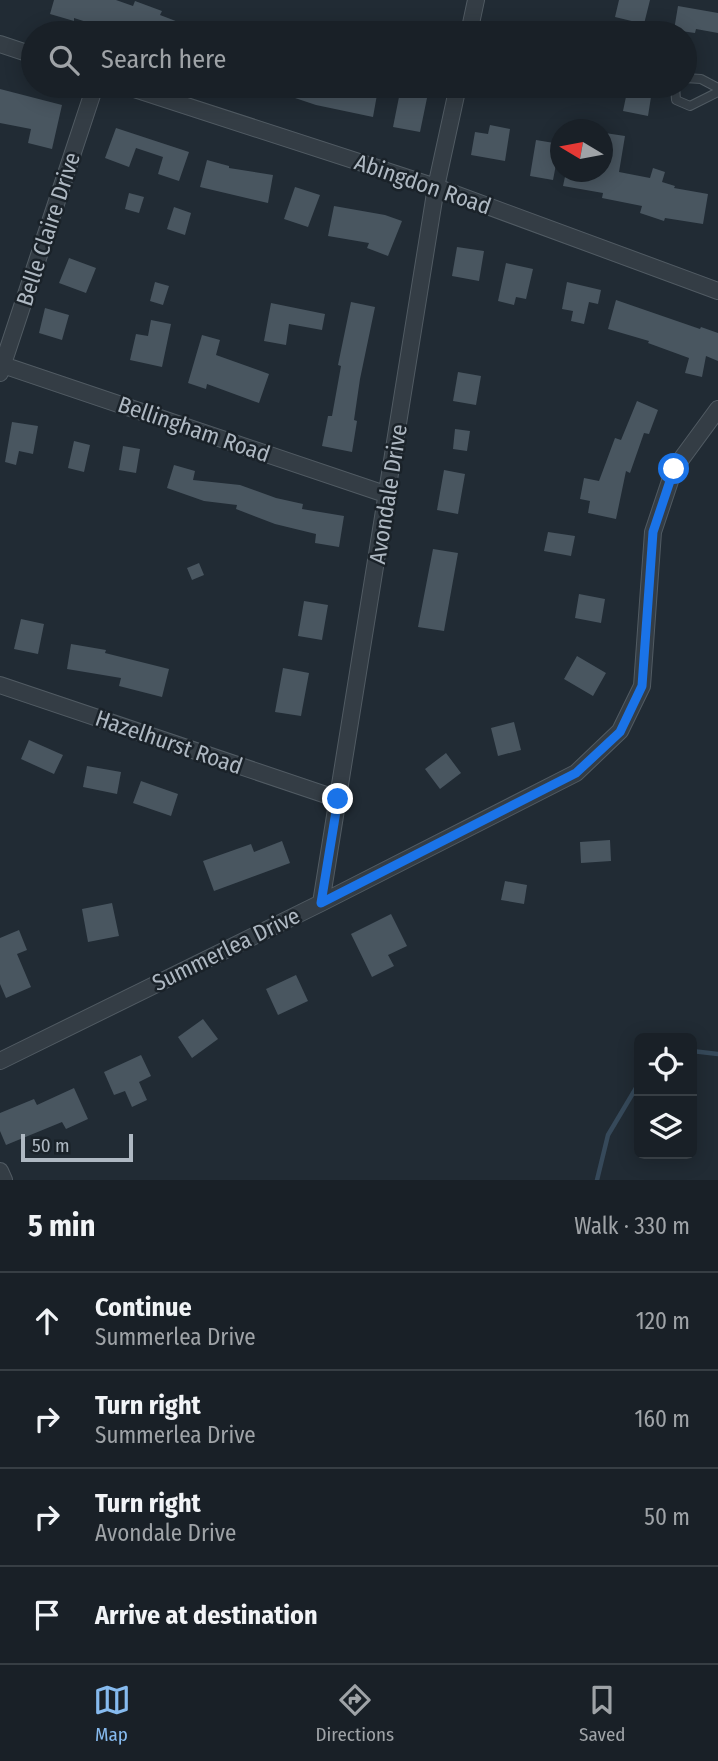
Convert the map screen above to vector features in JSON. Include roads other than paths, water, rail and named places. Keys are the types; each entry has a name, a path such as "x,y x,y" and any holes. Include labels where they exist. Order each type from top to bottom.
{"street":[{"path":"472,21 476,0"},
{"path":"0,44 21,51"},
{"name":"Belle Claire Drive","path":"1,367 91,98"},
{"name":"Abingdon Road","path":"162,98 436,187 718,291"},
{"name":"Avondale Drive","path":"321,903 436,187 455,98"},
{"name":"Bellingham Road","path":"1,367 388,495"},
{"name":"Summerlea Drive","path":"0,1061 321,903 576,773 620,732 642,686 653,532 674,469 718,408"},
{"name":"Hazelhurst Road","path":"0,685 338,799"},
{"path":"0,1171 4,1180"}],"lane":[{"path":"676,98 690,106 718,90 697,79"}],"waterway":[{"path":"697,1052 718,1054"},
{"path":"597,1180 608,1135 634,1091"}]}
